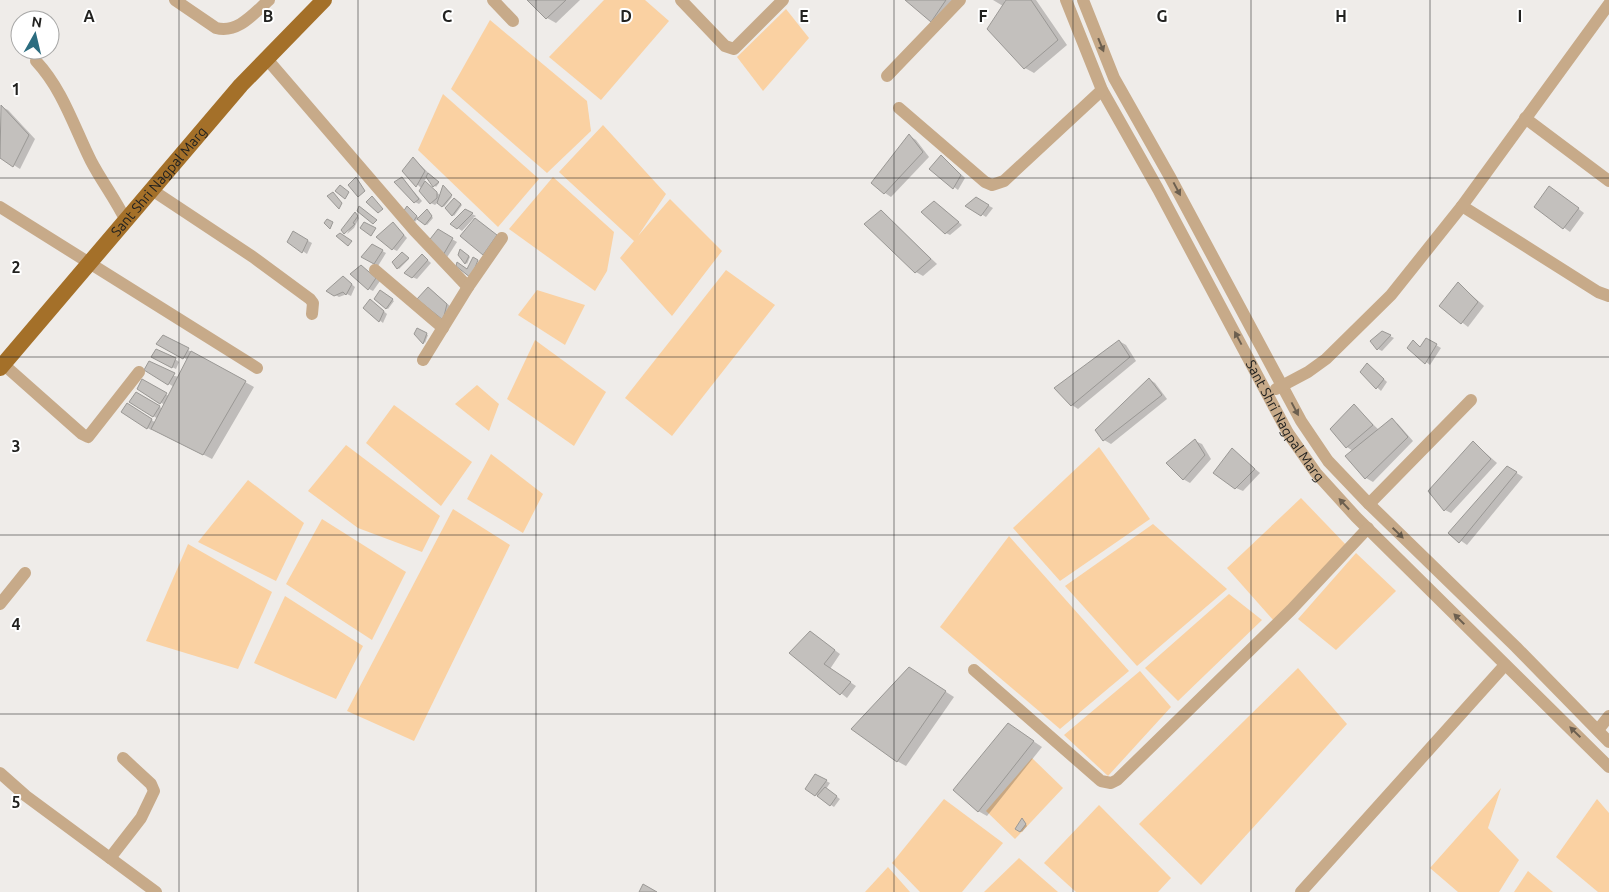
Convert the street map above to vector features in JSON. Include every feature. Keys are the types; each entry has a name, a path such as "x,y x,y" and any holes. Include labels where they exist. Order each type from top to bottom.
{"main road":[{"name":"Sant Shri Nagpal Marg","path":"2,366 266,58 324,0"}],"street":[{"path":"175,0 216,28 228,30 242,24 269,0"},
{"path":"493,0 513,21"},
{"path":"682,0 725,46 734,49 782,0"},
{"path":"887,76 960,0"},
{"name":"Sant Shri Nagpal Marg","path":"1066,0 1102,90 1158,189 1288,433 1316,473 1368,528 1609,767"},
{"name":"Sant Shri Nagpal Marg","path":"1083,0 1114,78 1170,177 1301,421 1328,461 1609,742"},
{"path":"1267,392 1283,386 1308,372 1326,358 1391,295 1462,206 1609,4"},
{"path":"266,58 414,230 468,287"},
{"path":"36,61 50,76 60,93 92,163 109,189 126,221"},
{"path":"899,108 992,186 1004,181 1102,90"},
{"path":"1525,118 1609,181"},
{"path":"152,190 254,257 310,299 313,303 312,314"},
{"path":"1462,206 1598,292 1609,296"},
{"path":"0,207 257,368"},
{"path":"423,360 468,287 502,238"},
{"path":"374,270 443,328"},
{"path":"2,366 82,434 88,437 139,372"},
{"path":"1369,504 1472,400"},
{"path":"974,670 1101,781 1111,783 1291,610 1368,528"},
{"path":"0,604 25,573"},
{"path":"1495,654 1509,640"},
{"path":"1301,892 1505,665"},
{"path":"1598,730 1609,716"},
{"path":"110,858 141,818 154,793 151,784 123,758"},
{"path":"0,773 26,796 156,892"}],"shaded area":[{"path":"604,0 645,0 669,21 601,100 549,57"},
{"path":"786,9 809,38 763,91 737,57"},
{"path":"490,20 587,101 591,131 547,173 451,89"},
{"path":"443,94 539,179 498,227 418,150"},
{"path":"603,125 666,194 638,236 670,199 722,251 672,316 620,258 634,241 559,172"},
{"path":"553,177 614,232 607,271 595,291 509,229"},
{"path":"726,270 775,305 672,436 625,398"},
{"path":"537,290 585,305 565,345 518,315"},
{"path":"535,340 606,392 574,446 507,399"},
{"path":"477,385 499,404 489,431 455,404"},
{"path":"394,405 472,462 441,506 366,443"},
{"path":"346,445 440,516 422,552 358,528 308,491"},
{"path":"1099,447 1150,519 1060,581 1013,528"},
{"path":"491,454 543,494 523,533 467,499"},
{"path":"248,480 304,523 276,581 198,542"},
{"path":"1301,498 1349,548 1275,622 1227,568"},
{"path":"453,509 510,545 414,741 347,711"},
{"path":"322,519 406,572 372,640 286,584"},
{"path":"1153,524 1227,589 1137,666 1065,586"},
{"path":"1009,536 1129,671 1060,729 940,627"},
{"path":"188,544 272,592 238,669 146,641"},
{"path":"1356,553 1396,591 1336,650 1298,619"},
{"path":"1229,594 1262,620 1178,701 1145,668"},
{"path":"285,596 363,646 336,699 254,663"},
{"path":"1298,668 1347,724 1201,885 1139,824"},
{"path":"1140,671 1171,707 1108,776 1064,735"},
{"path":"1032,758 1063,788 1015,839 986,811"},
{"path":"1501,788 1488,828 1519,860 1499,892 1458,892 1430,868"},
{"path":"944,799 1003,843 962,892 920,892 892,863"},
{"path":"1597,799 1609,813 1609,892 1598,892 1556,857"},
{"path":"1099,805 1171,878 1158,892 1076,892 1044,863"},
{"path":"1019,858 1058,892 984,892"},
{"path":"888,867 910,892 865,892"},
{"path":"1528,871 1553,892 1514,892"}],"building":[{"path":"527,0 566,0 546,19"},
{"path":"905,0 946,0 931,22"},
{"path":"1006,0 1031,0 1058,40 1024,69 987,29"},
{"path":"1,105 29,135 13,167 0,158"},
{"path":"909,134 923,152 884,194 871,183"},
{"path":"941,155 961,175 953,189 929,169"},
{"path":"413,157 425,171 416,187 402,171"},
{"path":"428,173 439,182 433,187 426,177"},
{"path":"356,177 365,191 358,197 348,185"},
{"path":"402,177 419,199 414,203 394,182"},
{"path":"425,181 437,192 437,198 430,204 419,191"},
{"path":"340,185 349,192 345,199 335,191"},
{"path":"443,185 452,195 442,207 437,203"},
{"path":"1549,186 1579,208 1563,229 1534,207"},
{"path":"333,192 342,203 339,209 327,196"},
{"path":"372,196 383,209 378,213 366,202"},
{"path":"976,197 989,205 981,216 965,206"},
{"path":"454,198 461,204 452,216 445,208"},
{"path":"934,201 959,222 945,234 921,212"},
{"path":"359,206 377,220 373,224 357,211"},
{"path":"407,206 417,216 413,222 403,212"},
{"path":"427,209 432,216 425,225 417,219"},
{"path":"465,209 473,213 457,229 450,224"},
{"path":"881,210 931,259 915,273 864,224"},
{"path":"355,212 358,216 353,223 355,224 344,234 341,230"},
{"path":"475,218 497,235 483,255 460,236"},
{"path":"327,219 333,222 330,229 324,223"},
{"path":"364,222 376,228 371,236 360,228"},
{"path":"393,222 404,235 392,250 376,237"},
{"path":"438,229 453,238 442,257 427,243"},
{"path":"293,231 308,240 302,253 287,242"},
{"path":"340,233 352,241 348,246 336,236"},
{"path":"372,244 383,250 374,264 361,257"},
{"path":"460,249 469,256 465,264 458,255"},
{"path":"402,252 409,258 397,269 392,262"},
{"path":"422,254 428,260 412,278 404,273"},
{"path":"473,257 478,260 471,278 456,266 457,262 467,269"},
{"path":"361,265 376,278 368,290 350,274"},
{"path":"343,276 352,284 346,295 343,292 334,296 326,291"},
{"path":"1458,282 1478,302 1461,324 1439,306"},
{"path":"428,287 447,304 443,320 417,299"},
{"path":"380,290 393,299 386,309 374,299"},
{"path":"370,299 384,311 379,322 363,308"},
{"path":"417,328 427,333 423,344 414,334"},
{"path":"1382,331 1391,335 1377,350 1370,341"},
{"path":"163,335 189,348 183,359 156,344"},
{"path":"1426,338 1437,344 1425,364 1407,348 1413,340 1420,347"},
{"path":"1119,340 1130,357 1071,406 1054,388"},
{"path":"156,349 176,358 172,368 151,357"},
{"path":"191,351 246,381 203,455 151,429"},
{"path":"149,361 175,373 168,385 144,370"},
{"path":"1367,363 1384,379 1376,389 1360,372"},
{"path":"1149,378 1162,395 1103,441 1095,430"},
{"path":"142,379 167,393 160,404 137,389"},
{"path":"136,392 160,406 153,417 129,402"},
{"path":"127,403 152,419 147,429 121,412"},
{"path":"1354,404 1373,425 1346,448 1330,429"},
{"path":"1392,418 1408,437 1365,479 1345,456"},
{"path":"1195,439 1205,455 1183,480 1166,463"},
{"path":"1473,441 1491,459 1444,511 1428,491"},
{"path":"1232,448 1255,469 1235,489 1213,473"},
{"path":"1507,466 1517,472 1459,543 1448,533"},
{"path":"810,631 835,650 824,664 851,682 840,695 789,653"},
{"path":"909,667 946,691 897,762 851,729"},
{"path":"1008,723 1034,741 978,812 953,790"},
{"path":"815,774 827,780 815,796 805,789"},
{"path":"825,787 837,796 830,806 817,796"},
{"path":"1022,818 1026,824 1020,832 1015,829"},
{"path":"643,884 657,892 639,892"}]}
